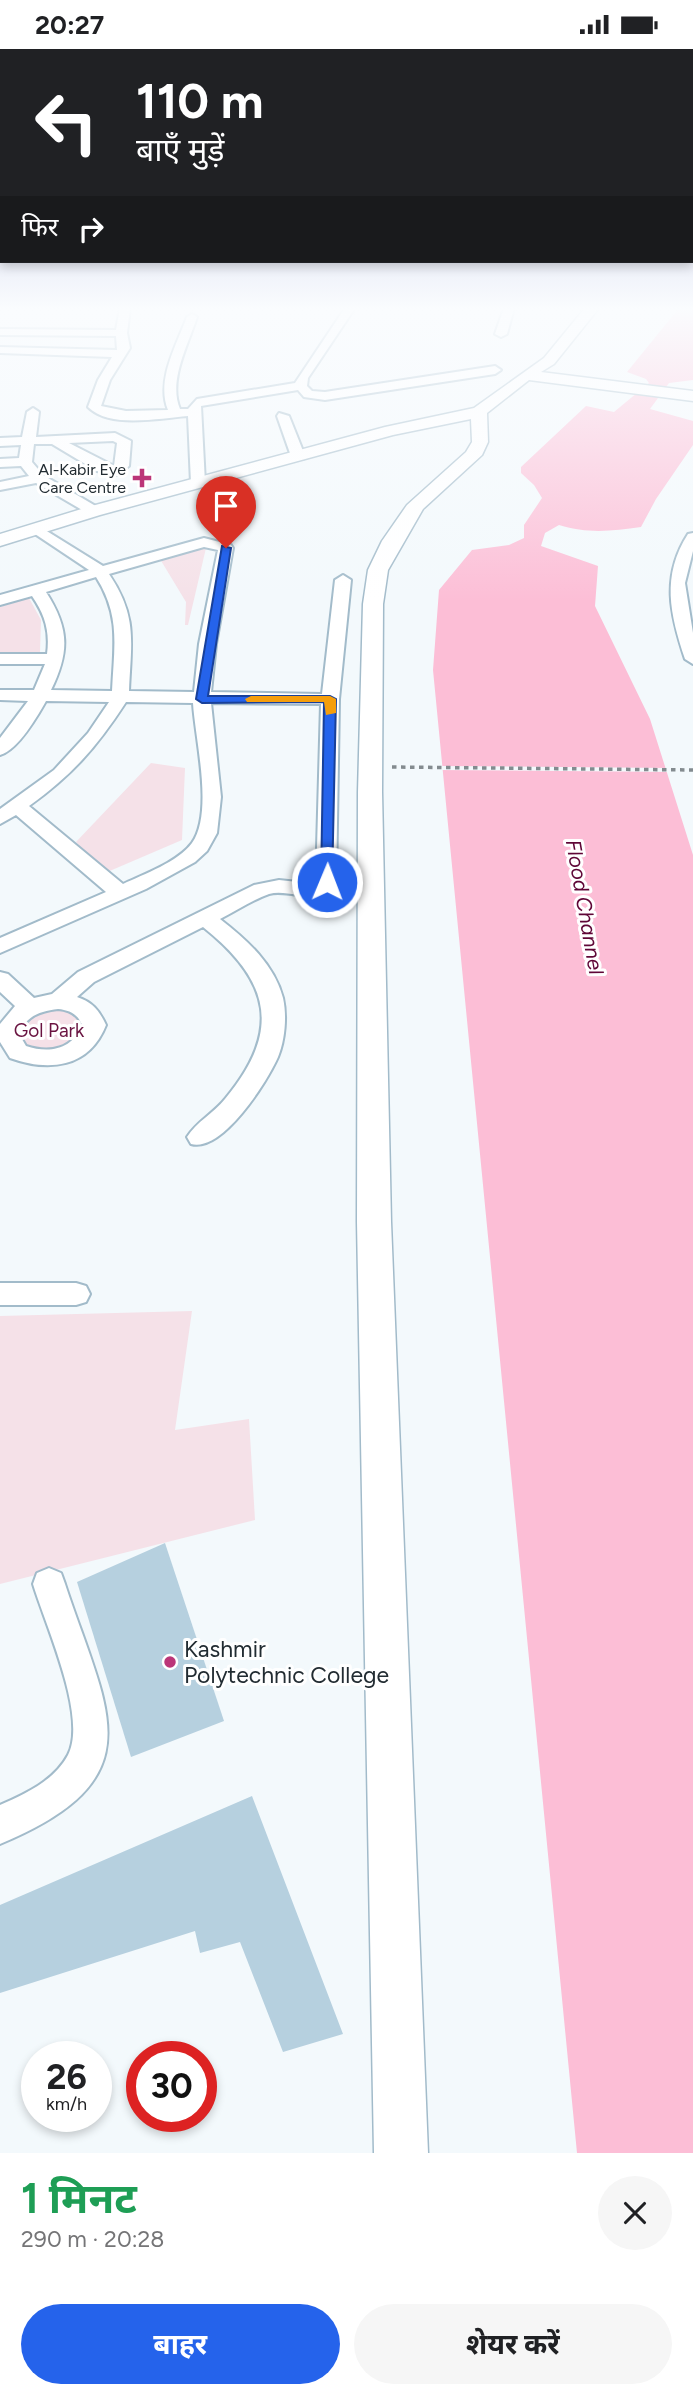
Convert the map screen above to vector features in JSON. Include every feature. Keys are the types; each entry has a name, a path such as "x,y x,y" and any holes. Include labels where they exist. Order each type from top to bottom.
{"main road":[{"path":"0,540 93,511 391,431 479,412 486,406"},
{"path":"401,2153 374,1222 370,792 373,604 378,571 392,541 416,505 473,455 480,442 479,412"}],"street":[{"path":"94,406 96,410 116,414 194,412"},
{"path":"172,406 175,412"},
{"path":"195,406 198,483"},
{"path":"33,412 26,441 25,462 37,478 93,511"},
{"path":"283,416 298,456"},
{"path":"0,442 53,439 120,438 124,440 122,466 117,471 106,470 53,439"},
{"path":"0,463 25,462"},
{"path":"0,487 37,478"},
{"path":"0,818 19,807 61,774 95,736 120,698 124,623 114,593 99,570 37,529"},
{"path":"0,600 204,542 226,548 202,699 211,811 208,835 199,850 119,892 0,946"},
{"path":"691,542 676,579 693,659"},
{"path":"58,1001 86,977 271,887 320,891 326,886 330,699 343,580"},
{"path":"4,739 42,696 53,659 53,618 36,589"},
{"path":"0,659 53,659"},
{"path":"0,695 330,699"},
{"path":"19,807 119,892"},
{"path":"200,1137 222,1120 254,1083 265,1063 274,1025 270,990 254,960 228,933 205,918"},
{"path":"0,979 30,1007"},
{"path":"58,1001 83,1008 94,1025 85,1045 74,1052 44,1059 29,1058 10,1044 5,1024 30,1007 58,1001"},
{"path":"0,1294 76,1294"},
{"path":"0,1825 53,1798 70,1783 83,1765 92,1734 87,1706 49,1584"}],"path":[{"path":"397,767 693,770"}],"green space":[{"path":"200,547 206,548 188,625 185,625 186,602 160,559"},
{"path":"29,598 41,620 40,652 0,653 0,607"},
{"path":"151,763 185,768 182,840 105,873 76,842"},
{"name":"Gol Park","path":"38,1008 73,1009 86,1029 67,1049 24,1050 13,1029"},
{"path":"192,1311 175,1430 249,1419 255,1520 0,1584 0,1316"}],"water":[{"name":"Flood Channel","path":"586,406 614,412 621,406 652,406 650,409 693,421 693,445 656,499 641,527 590,531 559,525 545,533 541,546 598,566 595,606 650,719 693,855 693,2153 577,2153 433,670 439,590 472,550 509,545 524,538 524,525 542,498 534,485 521,473 521,467"}],"pier":[{"path":"439,766 669,768 671,772 439,770"}],"building":[{"path":"165,1543 224,1721 131,1757 77,1582"},
{"path":"252,1796 343,2034 283,2052 240,1942 200,1953 195,1931 0,1993 0,1905"}],"slow traffic":[{"path":"251,699 330,699 330,713"}],"place":[{"name":"Al-Kabir Eye Care Centre","path":"142,478"},
{"name":"Kashmir Polytechnic College","path":"170,1662"}],"route":[{"path":"226,548 202,699 330,699 327,882"}]}
